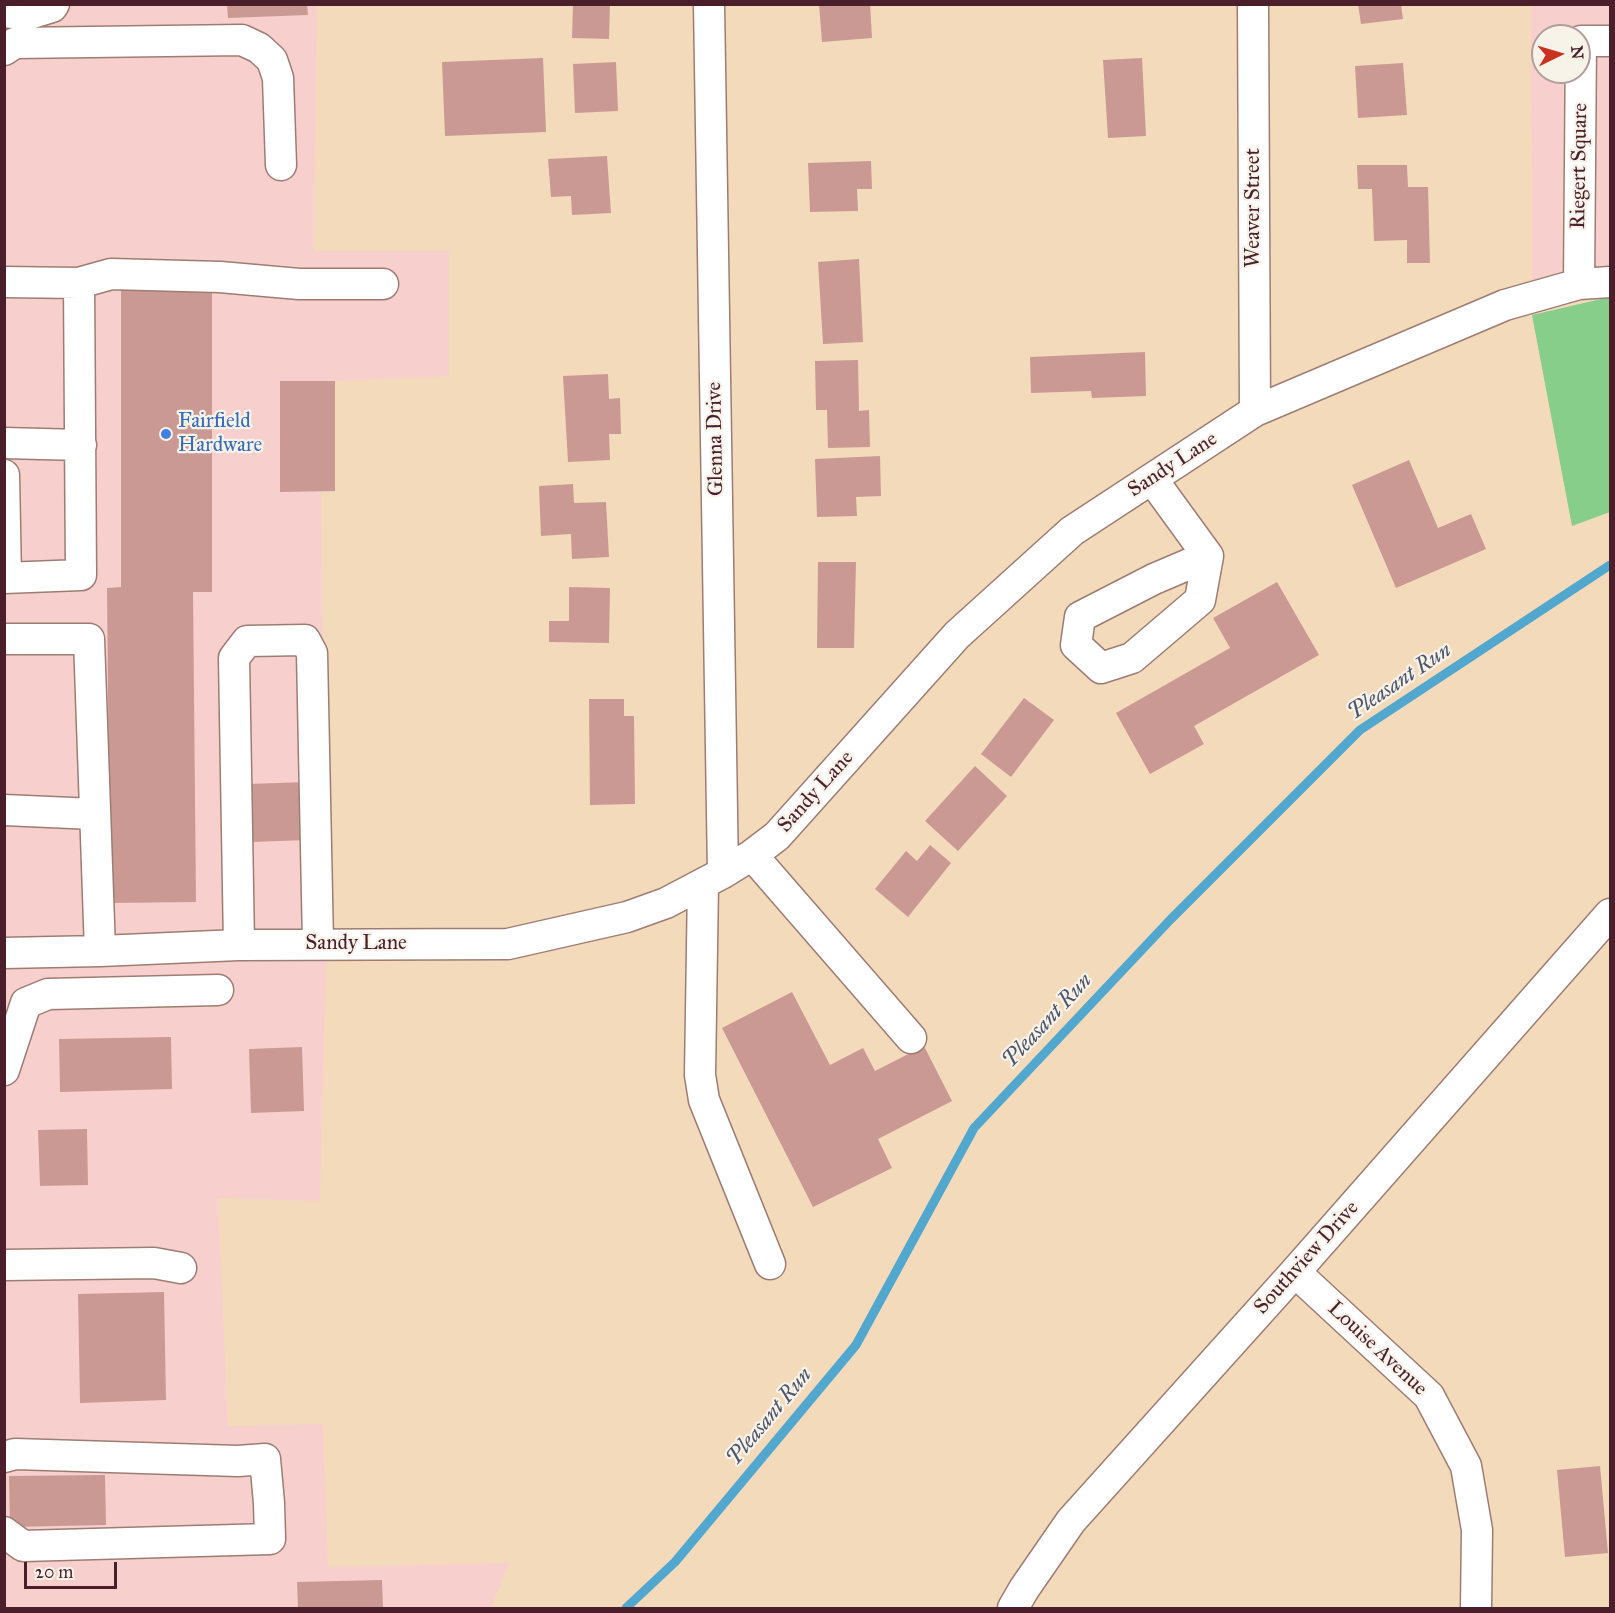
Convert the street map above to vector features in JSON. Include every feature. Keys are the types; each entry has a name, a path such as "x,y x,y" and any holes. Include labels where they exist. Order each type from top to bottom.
{"street":[{"path":"4,12 26,15 52,7 54,4"},
{"name":"Glenna Drive","path":"709,4 713,879 700,1076 704,1100 770,1264"},
{"name":"Weaver Street","path":"1253,4 1255,411"},
{"path":"4,50 15,43 242,40 259,48 272,60 278,78 281,165"},
{"name":"Riegert Square","path":"1579,284 1581,40 1611,41"},
{"path":"4,282 80,283 111,274 220,277 299,284 383,284"},
{"name":"Sandy Lane","path":"4,953 239,945 508,944 627,917 666,903 713,879 752,855 777,836 957,635 1072,531 1255,411 1505,305 1579,284 1611,282"},
{"path":"4,475 5,578 81,575 80,283"},
{"path":"4,443 81,445"},
{"path":"1152,479 1208,556"},
{"path":"4,639 89,639 99,951"},
{"path":"239,945 234,658 247,641 305,640 312,653 318,944"},
{"path":"4,810 94,814"},
{"path":"752,855 911,1038"},
{"name":"Southview Drive","path":"1013,1608 1071,1521 1295,1272 1611,914"},
{"path":"4,1070 26,1004 48,993 218,990"},
{"path":"4,1265 154,1263 181,1268"},
{"name":"Louise Avenue","path":"1295,1272 1429,1396 1466,1466 1477,1530 1476,1608"},
{"path":"4,1457 15,1454 238,1461 265,1459 270,1539 23,1545 4,1532"}],"shaded area":[{"path":"5,5 317,5 314,251 449,251 449,376 335,381 335,491 321,492 327,926 320,1201 218,1198 228,1426 323,1424 328,1567 509,1563 491,1608 5,1608"},
{"path":"1531,5 1610,5 1610,275 1532,283 1531,84 1591,84 1591,24 1531,24"}],"green space":[{"path":"1610,297 1610,512 1572,526 1532,315"}],"building":[{"path":"227,4 307,4 308,15 228,18"},
{"path":"573,4 610,4 609,39 572,38"},
{"path":"819,4 870,4 872,38 822,42"},
{"path":"1358,4 1401,4 1403,19 1361,24"},
{"path":"543,58 546,132 445,136 442,62"},
{"path":"1142,58 1146,136 1108,138 1103,60"},
{"path":"616,62 618,111 575,113 573,64"},
{"path":"1403,63 1407,115 1358,118 1355,66"},
{"path":"607,156 611,213 572,215 571,196 551,197 548,159"},
{"path":"871,161 872,189 857,189 858,211 810,212 808,163"},
{"path":"1357,165 1407,165 1408,187 1428,187 1430,263 1407,263 1407,240 1374,241 1372,189 1358,189"},
{"path":"859,259 863,342 823,344 818,262"},
{"path":"121,285 212,285 212,592 193,592 196,902 110,903 107,588 121,587"},
{"path":"1145,352 1146,396 1092,398 1091,391 1031,393 1030,357"},
{"path":"858,360 859,411 869,410 870,447 828,448 827,410 816,410 815,361"},
{"path":"608,374 609,399 620,398 621,434 609,434 610,460 568,462 563,376"},
{"path":"280,381 335,381 335,491 280,492"},
{"path":"880,456 881,496 856,497 857,516 817,517 815,459"},
{"path":"1409,460 1438,528 1471,514 1486,549 1396,588 1352,485"},
{"path":"573,484 574,503 606,502 609,557 572,559 571,534 541,536 539,486"},
{"path":"818,562 856,562 854,648 817,648"},
{"path":"1277,582 1319,655 1194,726 1204,744 1150,774 1116,713 1230,648 1213,618"},
{"path":"569,587 610,588 609,643 549,642 549,621 569,621"},
{"path":"1024,698 1054,720 1011,777 981,754"},
{"path":"589,699 624,699 624,716 634,716 635,804 590,805"},
{"path":"975,766 1007,796 958,851 925,821"},
{"path":"306,782 308,840 250,842 248,784"},
{"path":"930,845 951,863 908,917 875,889 906,851 917,861"},
{"path":"792,992 830,1065 863,1048 875,1071 924,1046 952,1101 878,1139 892,1168 813,1207 722,1028"},
{"path":"171,1037 172,1089 60,1092 59,1039"},
{"path":"302,1047 304,1111 251,1113 249,1049"},
{"path":"87,1129 88,1185 40,1186 38,1130"},
{"path":"164,1292 166,1400 80,1403 78,1294"},
{"path":"1600,1466 1608,1553 1565,1557 1557,1470"},
{"path":"105,1475 106,1525 10,1527 9,1476"},
{"path":"382,1580 383,1608 298,1608 297,1582"}],"waterway":[{"name":"Pleasant Run","path":"626,1608 675,1562 856,1345 974,1128 1170,920 1360,730 1610,565"}],"place":[{"name":"Fairfield Hardware","path":"166,434"}]}
